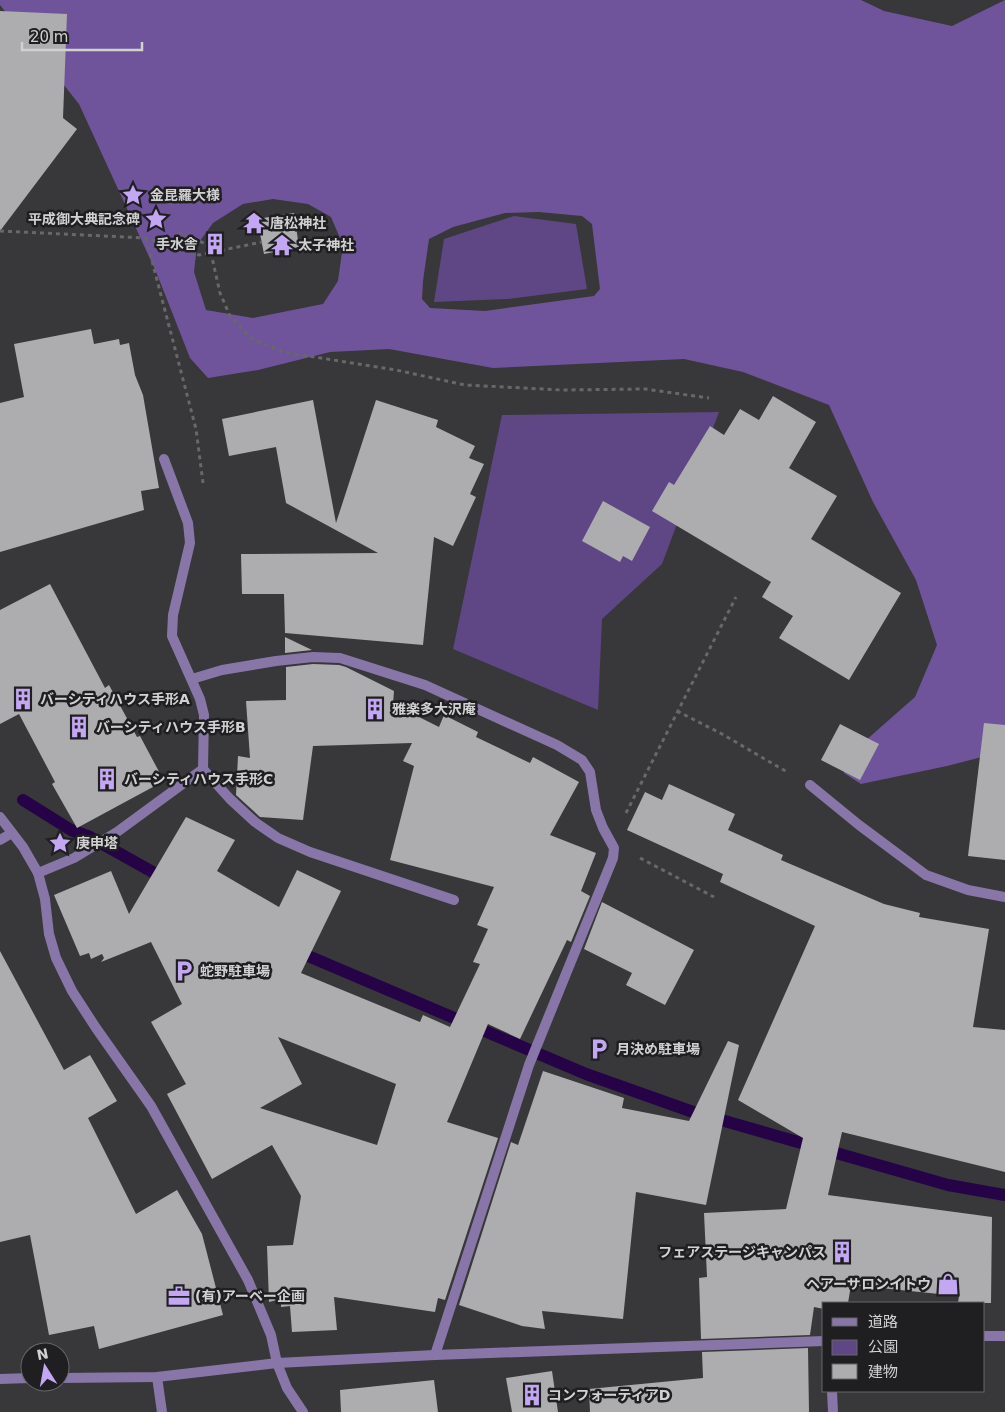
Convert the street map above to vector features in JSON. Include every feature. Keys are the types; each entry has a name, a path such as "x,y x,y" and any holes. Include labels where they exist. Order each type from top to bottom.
{"street":[{"path":"164,458 188,523 190,543 173,615 172,636 192,679 204,715 203,769 230,799 255,822 278,838 310,852 454,900"},
{"path":"192,679 276,660 313,657 340,658 425,685 557,745 582,760 590,772 596,810 614,848 613,858 529,1065 435,1355"},
{"path":"38,873 74,858 117,832 203,769"},
{"path":"810,784 859,825 926,875 968,890 1005,897"},
{"path":"0,816 38,873 45,899 49,934 56,958 72,991 151,1106 248,1280 271,1335 277,1363 287,1388 303,1412"},
{"path":"0,840 12,833"},
{"path":"985,1336 1005,1336"},
{"path":"70,1378 157,1377 277,1363 435,1355 822,1341"},
{"path":"157,1377 162,1412"},
{"path":"0,1379 20,1378"},
{"path":"832,1392 833,1412"}],"path":[{"path":"0,231 146,238 199,255 262,242"},
{"path":"178,232 206,244 211,254 220,293 230,316 252,339 283,352 396,370 465,385 562,390 646,389 709,398"},
{"path":"146,238 196,429 203,476 202,491"},
{"path":"714,897 630,853 614,848 613,839 660,750 677,711 736,597"},
{"path":"677,711 810,784"}],"green space":[{"path":"514,216 576,224 587,289 507,299 434,302 444,239"},
{"path":"719,412 662,564 602,619 598,710 453,649 502,415"}],"shaded area":[{"path":"0,0 861,0 884,11 952,26 1005,0 1005,751 947,766 861,784 844,773 848,756 915,697 937,645 916,580 873,502 829,405 743,372 684,359 493,368 389,349 330,352 258,370 208,378 190,358 157,274 79,104 0,5","holes":["273,199 308,204 331,217 343,245 338,281 323,304 253,318 206,310 194,272 197,245 213,223 243,204","539,212 582,216 592,224 600,289 594,296 485,311 430,308 422,299 429,239 453,227 505,213"]}],"building":[{"path":"0,11 67,14 63,118 77,129 0,231"},
{"path":"294,213 299,247 264,254 257,219"},
{"path":"91,329 94,344 119,339 120,345 129,343 135,375 143,395 159,488 141,491 144,510 0,552 0,403 24,397 14,344"},
{"path":"773,396 816,422 789,468 837,496 811,539 901,593 849,680 779,638 793,616 762,597 771,582 652,511 669,482 674,485 710,426 724,435 740,409 759,420"},
{"path":"313,400 336,523 376,400 438,420 436,427 475,446 469,458 484,464 470,494 476,497 453,546 434,537 423,645 285,633 284,594 242,594 241,554 378,553 286,503 276,447 229,456 222,419"},
{"path":"603,501 650,527 632,561 623,556 620,562 582,541"},
{"path":"50,584 105,688 109,685 137,737 140,736 164,781 77,828 52,784 55,782 19,714 0,724 0,610"},
{"path":"285,637 312,650 285,653"},
{"path":"313,664 346,667 394,691 393,704 439,727 444,715 478,732 476,737 530,763 533,757 579,782 550,835 596,853 581,891 590,896 571,942 567,940 520,1039 488,1024 447,1122 498,1138 445,1300 438,1298 435,1312 334,1297 337,1330 292,1332 290,1306 281,1307 281,1299 269,1302 267,1246 293,1245 301,1196 272,1145 212,1179 167,1094 186,1084 151,1022 182,1004 151,942 101,962 104,958 102,954 91,959 89,953 80,956 54,895 111,871 129,914 186,817 235,840 217,871 279,907 297,870 341,891 301,973 420,1022 423,1015 450,1027 480,964 473,962 488,929 477,925 494,887 390,860 414,766 403,761 412,743 313,746 303,820 260,817 236,795 238,756 250,758 246,701 286,700 286,667","holes":["278,1037 396,1084 377,1145 260,1108 302,1084"]},
{"path":"984,723 1005,725 1005,860 968,856"},
{"path":"840,724 879,744 860,780 821,760"},
{"path":"669,784 735,814 728,830 783,855 781,860 884,904 920,913 919,917 989,929 973,1027 1005,1030 1005,1172 842,1132 828,1195 992,1217 991,1303 958,1302 959,1296 851,1285 848,1302 822,1302 822,1309 814,1307 810,1335 701,1339 699,1278 707,1277 704,1213 786,1209 803,1138 738,1100 815,926 720,882 723,874 627,830 645,792 662,800"},
{"path":"602,902 694,950 665,1005 626,985 632,973 584,949"},
{"path":"0,951 64,1070 90,1055 117,1101 88,1118 136,1214 177,1190 202,1234 223,1315 99,1349 94,1326 49,1335 30,1235 0,1242"},
{"path":"728,1041 739,1045 706,1205 636,1192 623,1319 542,1311 545,1329 522,1326 459,1305 511,1142 518,1145 543,1071 624,1098 622,1108 689,1121"},
{"path":"808,1348 809,1412 590,1412 589,1389 703,1378 702,1352"},
{"name":"コンフォーティアD","path":"552,1371 558,1412 512,1412 506,1378"},
{"path":"434,1380 438,1412 341,1412 340,1390"}],"waterway":[{"path":"23,800 71,830 90,837 167,880"},
{"path":"294,950 586,1074 693,1112 948,1185 1005,1195"}],"place":[{"name":"金昆羅大様","path":"133,195"},
{"name":"平成御大典記念碑","path":"156,219"},
{"name":"唐松神社","path":"254,223"},
{"name":"手水舎","path":"215,244"},
{"name":"太子神社","path":"282,245"},
{"name":"バーシティハウス手形A","path":"23,699"},
{"name":"雅楽多大沢庵","path":"375,709"},
{"name":"バーシティハウス手形B","path":"79,727"},
{"name":"バーシティハウス手形C","path":"107,779"},
{"name":"庚申塔","path":"60,843"},
{"name":"蛇野駐車場","path":"184,971"},
{"name":"月決め駐車場","path":"599,1049"},
{"name":"フェアステージキャンパス","path":"842,1252"},
{"name":"ヘアーサロンイトウ","path":"948,1284"},
{"name":"(有)アーベー企画","path":"179,1296"},
{"name":"コンフォーティアD","path":"532,1395"}]}
